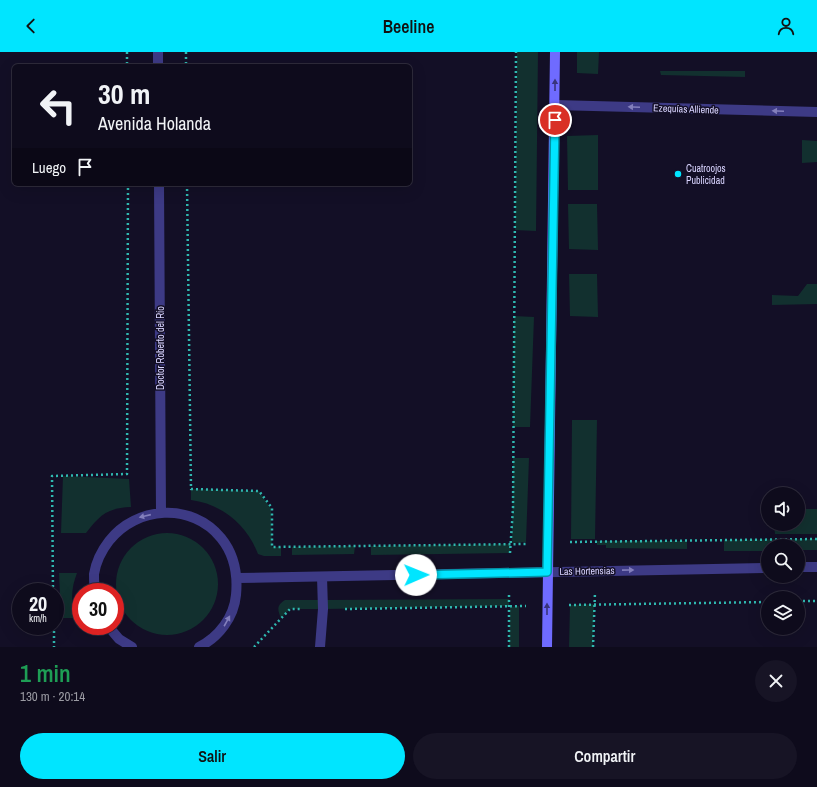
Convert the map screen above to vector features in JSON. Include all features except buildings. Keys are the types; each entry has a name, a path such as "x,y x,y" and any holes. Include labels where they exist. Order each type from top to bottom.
{"street":[{"path":"158,52 158,64"},
{"path":"547,647 555,52"},
{"name":"Ezequías Alliende","path":"555,105 817,112"},
{"name":"Doctor Roberto del Río","path":"159,186 161,513"},
{"path":"94,583 94,573 102,550 117,531 138,518 161,513 184,514 204,523 221,538 232,557 238,578 236,602 226,624 209,642 199,647"},
{"path":"805,567 817,567"},
{"name":"Las Hortensias","path":"238,578 761,568"},
{"path":"320,647 323,609 322,577"},
{"path":"116,635 119,639 132,647"}],"path":[{"path":"127,52 127,64"},
{"path":"186,52 186,64"},
{"path":"510,573 513,508 516,52"},
{"path":"53,583 52,476 127,474 128,186"},
{"path":"187,186 191,489 259,491 272,508 272,547 532,543"},
{"path":"568,542 817,539"},
{"path":"593,647 595,591"},
{"path":"509,592 509,647"},
{"path":"805,601 817,601"},
{"path":"254,647 290,609 761,602"},
{"path":"54,635 54,647"}],"green space":[{"path":"517,52 538,52 536,231 515,230"},
{"path":"577,52 599,52 598,74 577,73"},
{"path":"660,71 745,71 745,77 661,75"},
{"path":"598,135 598,190 568,190 567,136"},
{"path":"802,140 817,141 817,162 802,163"},
{"path":"568,204 597,204 598,250 569,249"},
{"path":"569,274 597,274 598,317 570,316"},
{"path":"807,284 817,284 817,304 772,305 772,295 798,296"},
{"path":"514,316 534,317 530,427 513,427"},
{"path":"572,420 597,420 595,539 571,539"},
{"path":"513,458 529,458 526,542 512,543"},
{"path":"63,476 129,479 131,507 110,511 100,517 86,533 61,533"},
{"path":"191,489 259,491 271,509 272,547 281,547 281,556 264,556 258,554 247,534 240,525 223,511 202,502 191,500"},
{"path":"805,509 817,509 817,534 775,534 775,531 805,531"},
{"path":"167,533 186,537 203,548 214,565 217,574 217,594 214,603 203,620 186,631 167,635 148,631 131,620 124,610 124,583 116,583 120,565 131,548 148,537"},
{"path":"805,539 817,539 817,550 805,550"},
{"path":"724,540 761,540 761,551 724,551"},
{"path":"597,541 687,541 687,549 606,548 606,545 597,545"},
{"path":"510,544 510,553 371,555 371,546"},
{"path":"355,546 354,554 292,555 292,547"},
{"path":"59,573 77,573 73,583 72,583 72,618 64,618 64,583 59,583"},
{"path":"509,599 509,606 324,609 323,600"},
{"path":"285,600 322,600 323,609 290,609 281,618 278,608"},
{"path":"594,604 593,647 569,647 570,605"},
{"path":"519,606 519,647 509,647 510,607"}],"place":[{"name":"Cuatroojos Publicidad","path":"678,174"}],"route":[{"path":"416,575 547,572 555,120"}]}
